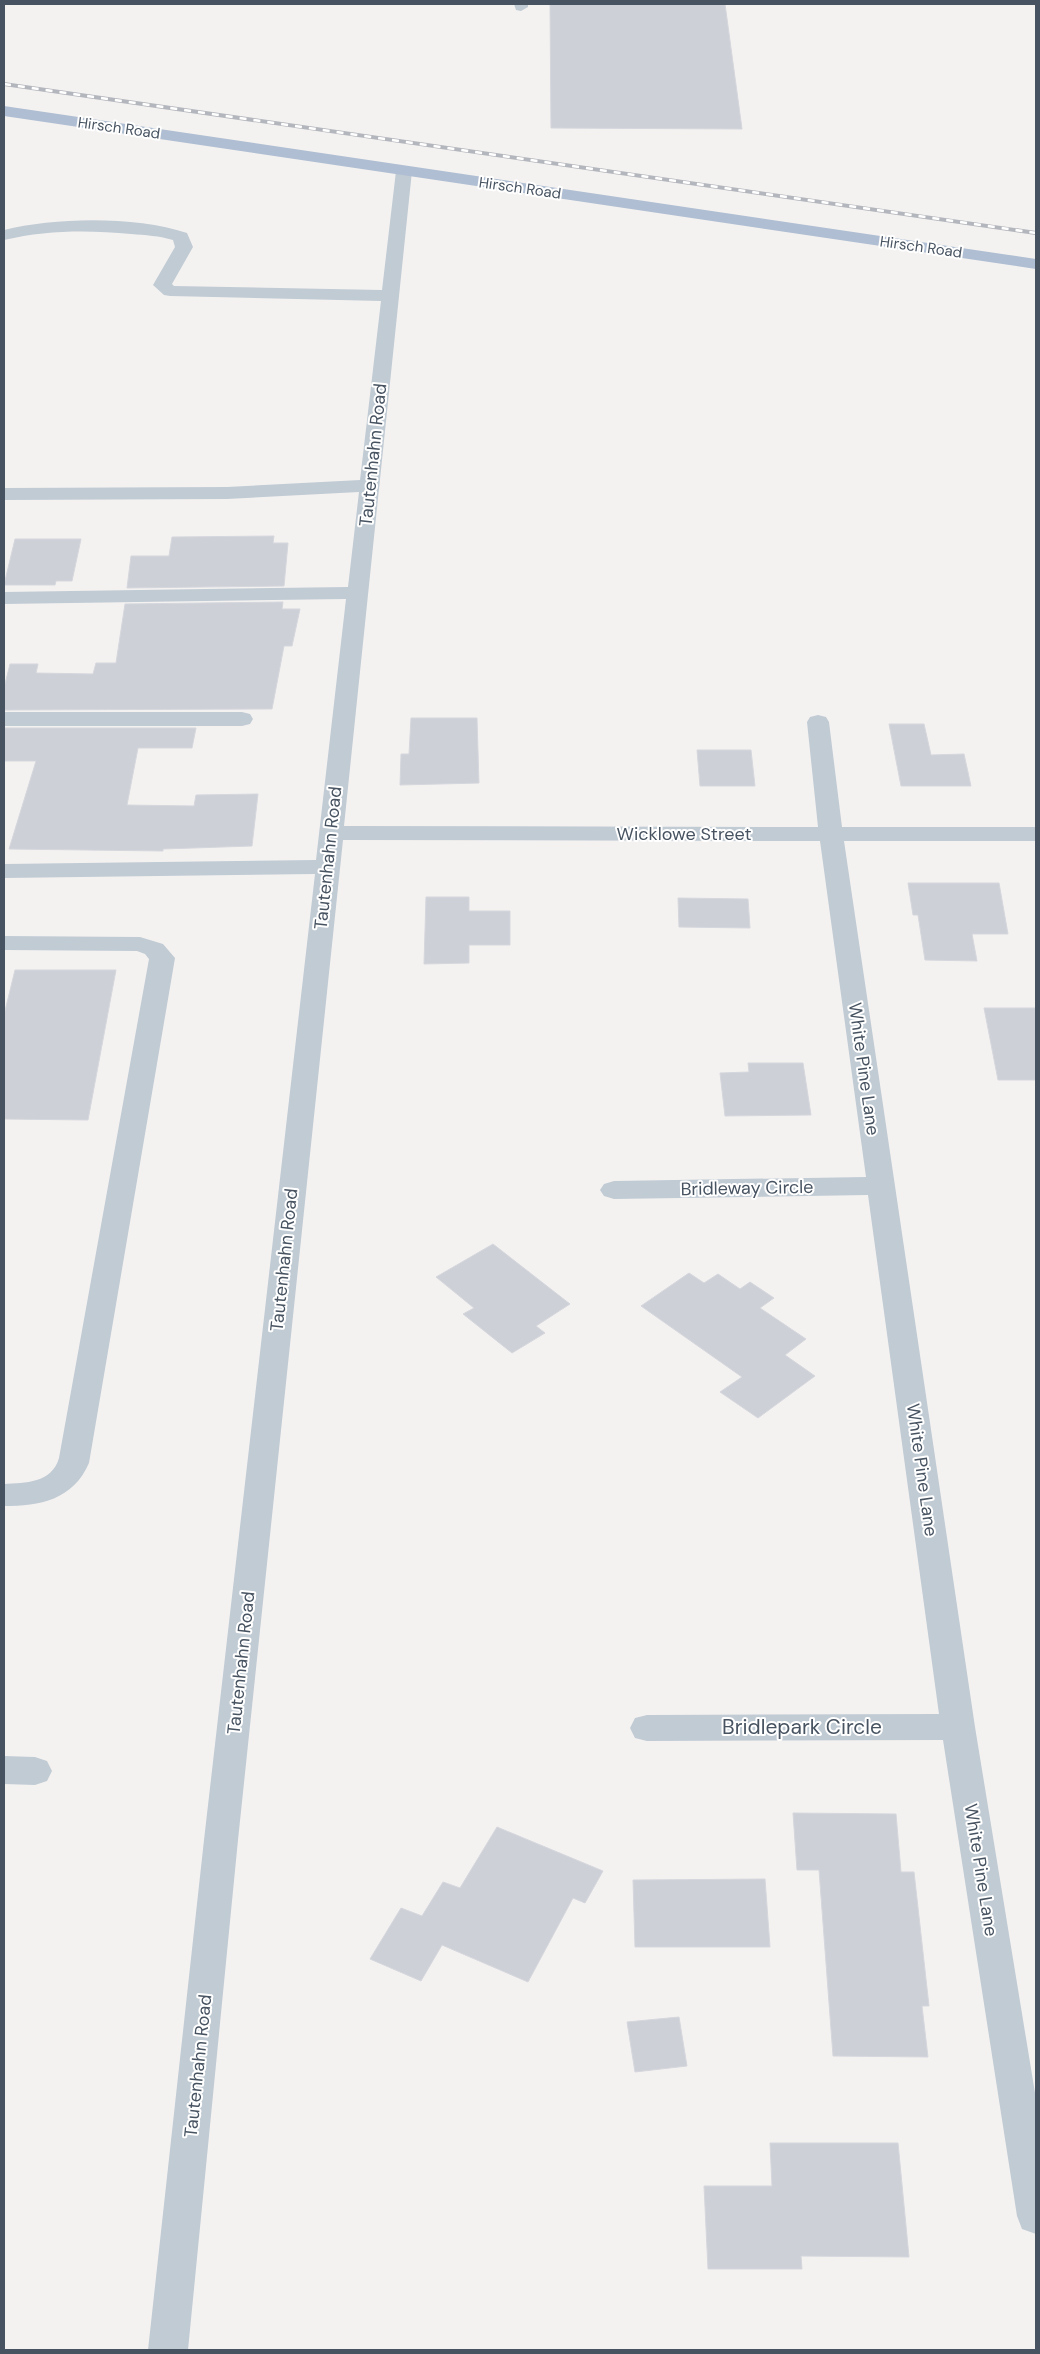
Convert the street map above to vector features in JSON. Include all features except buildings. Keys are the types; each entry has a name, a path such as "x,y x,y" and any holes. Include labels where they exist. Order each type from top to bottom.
{"main road":[{"name":"Hirsch Road","path":"4,111 1036,264"}],"street":[{"name":"Tautenhahn Road","path":"168,2350 327,867 404,170"},
{"path":"4,235 22,230 63,224 166,232 181,237 184,247 162,285 170,291 391,296"},
{"path":"4,494 227,493 369,486"},
{"path":"4,598 358,593"},
{"path":"4,719 242,719"},
{"name":"White Pine Lane","path":"818,722 831,835 958,1727 1036,2216"},
{"name":"Wicklowe Street","path":"331,833 1036,834"},
{"path":"4,871 327,867"},
{"path":"4,943 140,944 154,949 162,958 80,1434 70,1472 58,1483 44,1490 4,1496"},
{"name":"Bridleway Circle","path":"614,1190 881,1186"},
{"name":"Bridlepark Circle","path":"647,1728 958,1727"}],"railway":[{"path":"4,84 1036,233"}]}
